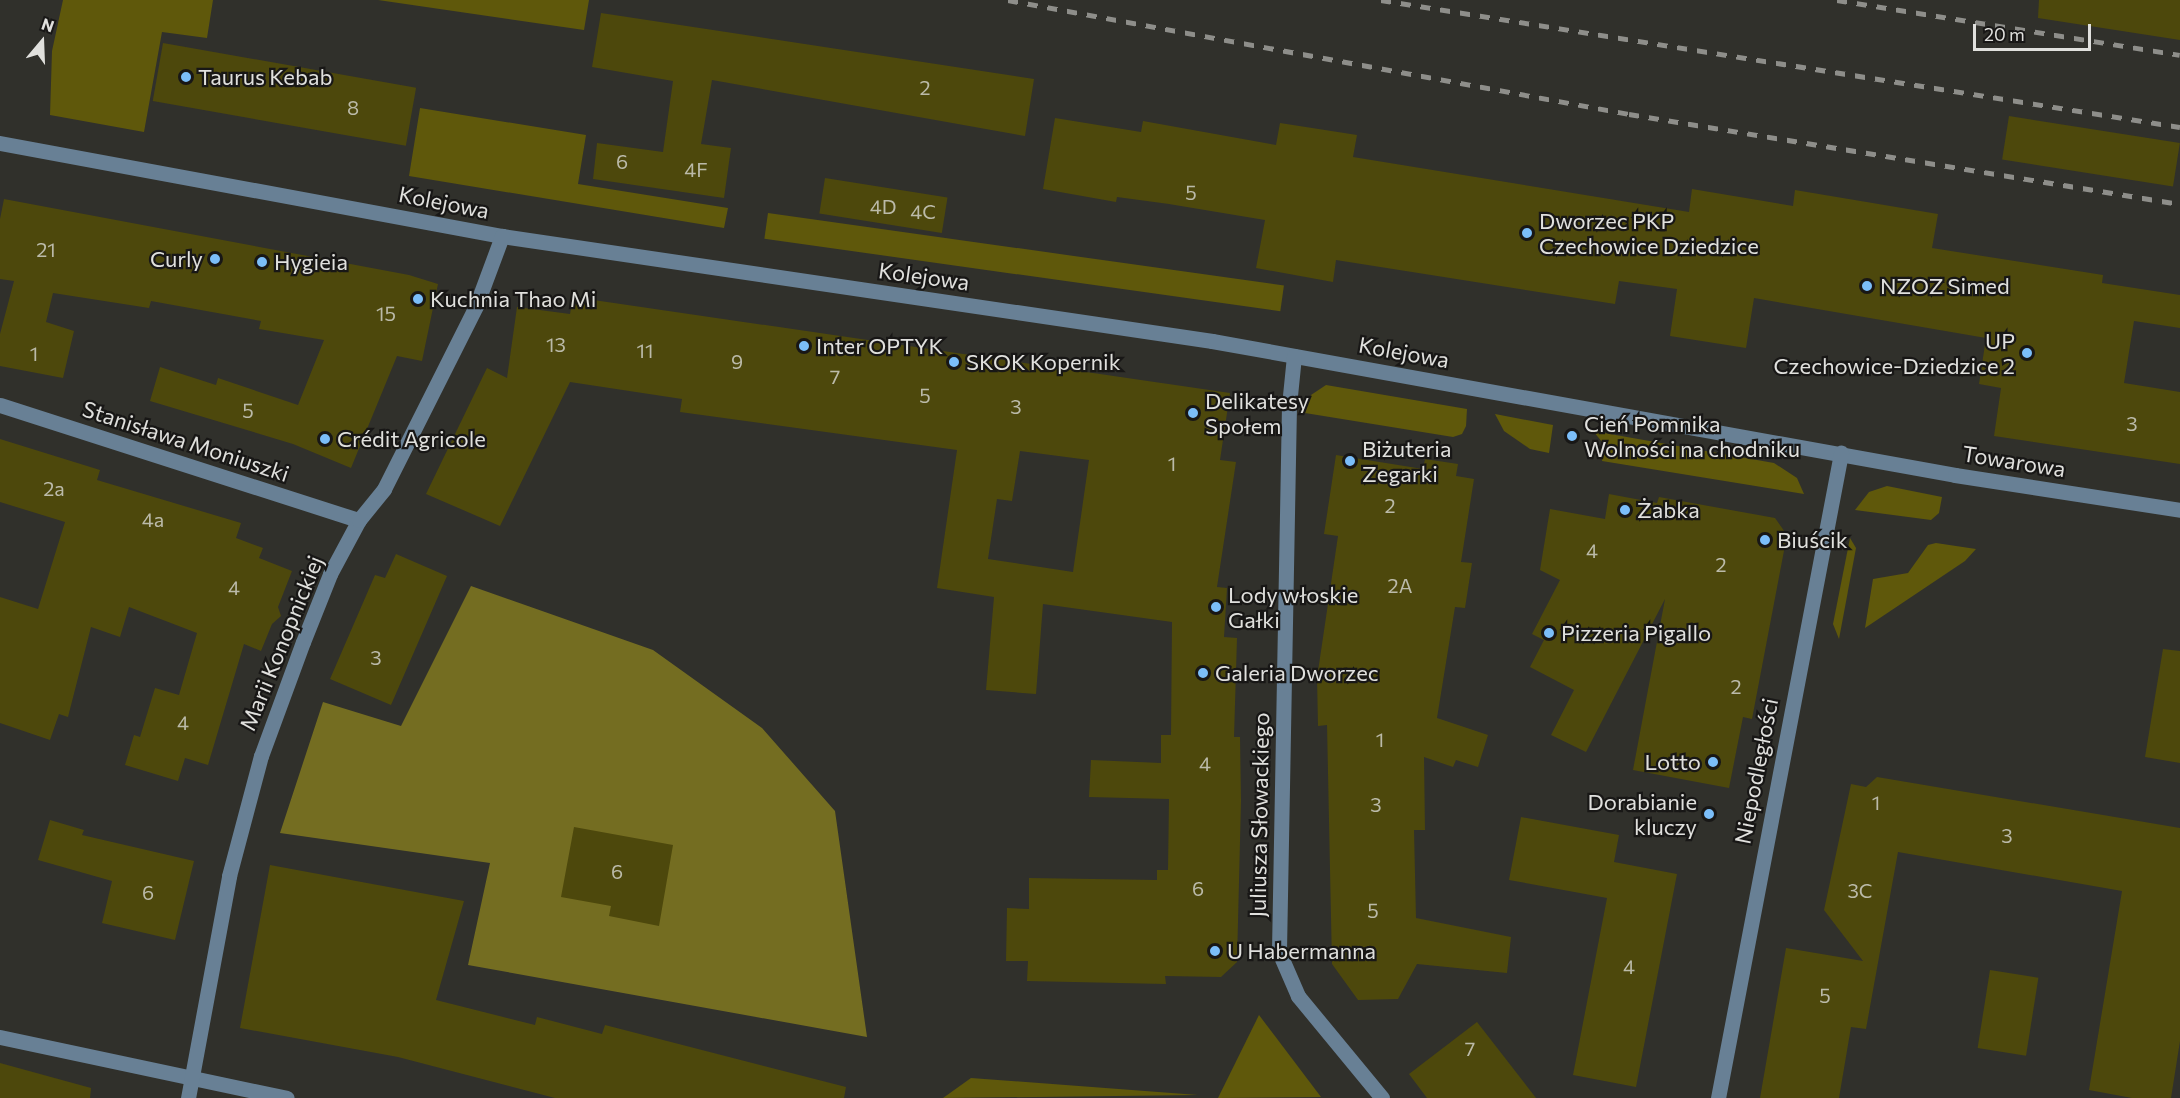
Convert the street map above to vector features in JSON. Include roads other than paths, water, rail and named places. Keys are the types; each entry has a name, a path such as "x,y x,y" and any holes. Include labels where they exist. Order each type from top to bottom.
{"street":[{"name":"Kolejowa","path":"0,142 502,236 1294,356 1841,453"},
{"name":"Marii Konopnickiej","path":"188,1098 229,876 261,756 330,574 359,520 384,489 476,306 502,236"},
{"name":"Juliusza Słowackiego","path":"1294,356 1288,416 1280,952 1298,996 1382,1098"},
{"name":"Stanisława Moniuszki","path":"0,405 359,520"},
{"name":"Towarowa","path":"1841,453 2180,510"},
{"name":"Niepodległości","path":"1718,1098 1841,453"},
{"path":"0,1037 192,1075 287,1098"}],"railway":[{"path":"1008,0 1629,114 2180,204"},
{"path":"1381,0 2180,127"},
{"path":"1837,0 2180,55"}],"place":[{"name":"Taurus Kebab","path":"186,77"},
{"name":"Dworzec PKP Czechowice Dziedzice","path":"1527,233"},
{"name":"Curly","path":"215,259"},
{"name":"Hygieia","path":"262,262"},
{"name":"NZOZ Simed","path":"1867,286"},
{"name":"Kuchnia Thao Mi","path":"418,299"},
{"name":"Inter OPTYK","path":"804,346"},
{"name":"UP Czechowice-Dziedzice 2","path":"2027,353"},
{"name":"SKOK Kopernik","path":"954,362"},
{"name":"Delikatesy Społem","path":"1193,413"},
{"name":"Cień Pomnika Wolności na chodniku","path":"1572,436"},
{"name":"Crédit Agricole","path":"325,439"},
{"name":"Biżuteria Zegarki","path":"1350,461"},
{"name":"Żabka","path":"1625,510"},
{"name":"Biuścik","path":"1765,540"},
{"name":"Lody włoskie Gałki","path":"1216,607"},
{"name":"Pizzeria Pigallo","path":"1549,633"},
{"name":"Galeria Dworzec","path":"1203,673"},
{"name":"Lotto","path":"1713,762"},
{"name":"Dorabianie kluczy","path":"1709,814"},
{"name":"U Habermanna","path":"1215,951"}]}
